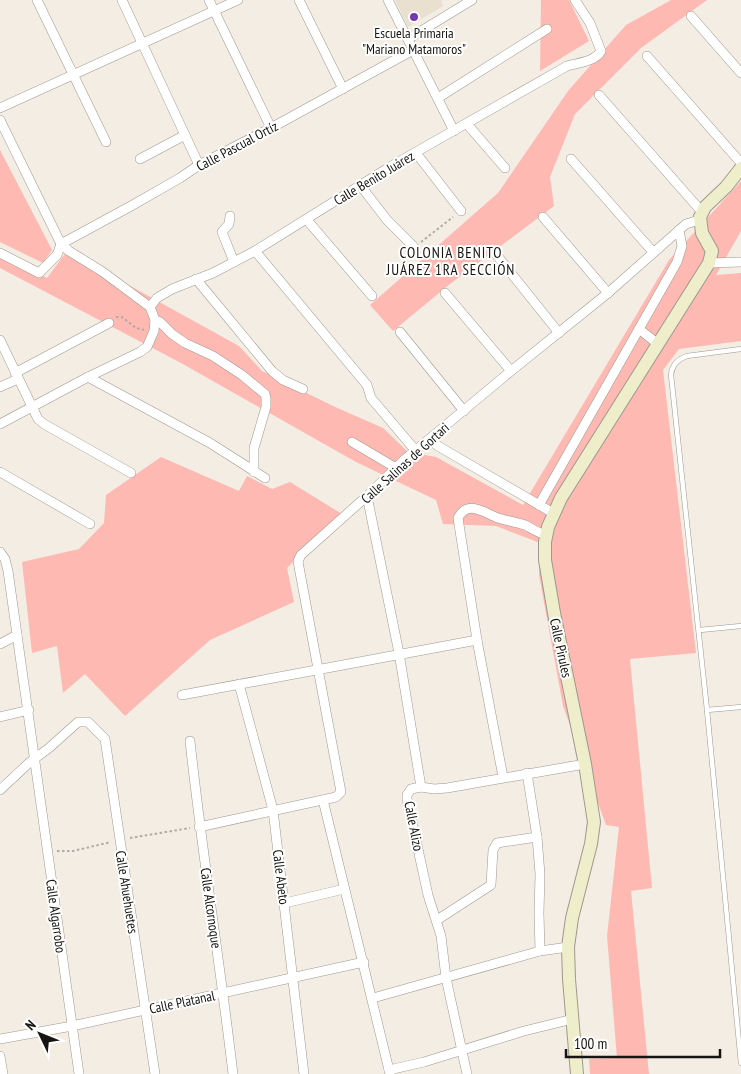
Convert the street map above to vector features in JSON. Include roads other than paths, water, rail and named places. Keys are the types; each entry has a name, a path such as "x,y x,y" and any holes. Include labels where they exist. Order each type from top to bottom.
{"street":[{"path":"37,0 106,142"},
{"path":"122,0 199,165"},
{"path":"209,0 271,128"},
{"path":"0,108 238,0"},
{"path":"300,0 343,89"},
{"path":"388,0 454,131"},
{"path":"408,39 472,0"},
{"name":"Calle Benito Juárez","path":"150,307 172,288 196,279 255,251 360,185 567,66 581,63 597,56 600,53 594,33 576,0"},
{"path":"691,16 741,73"},
{"path":"438,98 547,29"},
{"name":"Calle Pascual Ortíz","path":"61,244 180,178 199,165 413,50"},
{"path":"647,56 741,163"},
{"path":"599,94 701,216 702,233 712,251 709,263 741,262"},
{"path":"0,120 61,244 76,257 108,275 150,307 155,320 154,331 149,344 144,350 88,377 0,424"},
{"path":"467,124 505,168"},
{"path":"140,159 185,135"},
{"path":"416,153 461,211"},
{"path":"571,159 654,252"},
{"path":"701,216 741,168"},
{"path":"360,185 387,220 414,247"},
{"path":"230,216 229,224 222,232 234,262"},
{"name":"Calle Salinas de Gortari","path":"323,800 336,797 340,794 341,790 299,567 299,558 430,439 608,293 679,230 701,216"},
{"path":"543,217 608,293"},
{"path":"307,220 372,296"},
{"path":"539,505 677,262 682,246 679,230"},
{"path":"0,253 39,273 57,255 61,244"},
{"path":"255,251 367,385 371,398 416,451"},
{"path":"495,253 559,333"},
{"name":"Calle Pirules","path":"577,1074 568,947 572,918 594,830 585,764 552,605 545,560 546,534 553,513 569,485 709,263"},
{"path":"196,279 272,371 283,380 303,389"},
{"path":"444,293 511,371"},
{"path":"155,320 185,343 213,356 242,375 263,392 266,398 254,448 254,472"},
{"path":"0,387 109,323"},
{"path":"639,329 658,344"},
{"path":"400,332 464,411"},
{"path":"0,340 38,418 44,424 131,473"},
{"path":"88,377 210,442 265,478"},
{"path":"430,439 438,446 553,513"},
{"path":"352,442 396,468"},
{"path":"0,472 90,524"},
{"name":"Calle Alizo","path":"367,496 399,653 421,787 411,789 407,799 428,895 437,920 444,950 446,978 466,1074"},
{"path":"502,778 476,640 458,518 462,512 474,509 497,518 524,524 539,533 546,534"},
{"name":"Calle Algarrobo","path":"0,552 5,559 4,573 17,635 29,710 80,1074"},
{"path":"0,644 17,635"},
{"path":"182,695 476,640"},
{"name":"Calle Abeto","path":"239,684 273,810 304,1074"},
{"path":"0,717 29,710"},
{"name":"Calle Ahuehuetes","path":"35,758 75,724 84,721 88,722 102,735 107,745 119,840 155,1074"},
{"name":"Calle Alcornoque","path":"190,741 233,1074"},
{"path":"0,790 35,758"},
{"path":"421,787 447,788 585,764"},
{"path":"527,773 537,837 540,874 540,951"},
{"path":"200,827 323,800 390,1072 524,1031 573,1019"},
{"path":"437,920 491,885 493,850 497,843 537,837"},
{"path":"285,903 344,889"},
{"path":"373,998 540,951 568,947"},
{"name":"Calle Platanal","path":"0,1040 364,962"},
{"path":"0,1056 3,1074"}],"lane":[{"path":"741,348 687,356 678,361 672,370 700,630 741,1063"},
{"path":"700,630 741,626"},
{"path":"707,710 741,708"}],"place":[{"name":"Escuela Primaria \"Mariano Matamoros\"","path":"414,17"}],"district":[{"name":"COLONIA BENITO JUÁREZ 1RA SECCIÓN","path":"451,262"}]}
